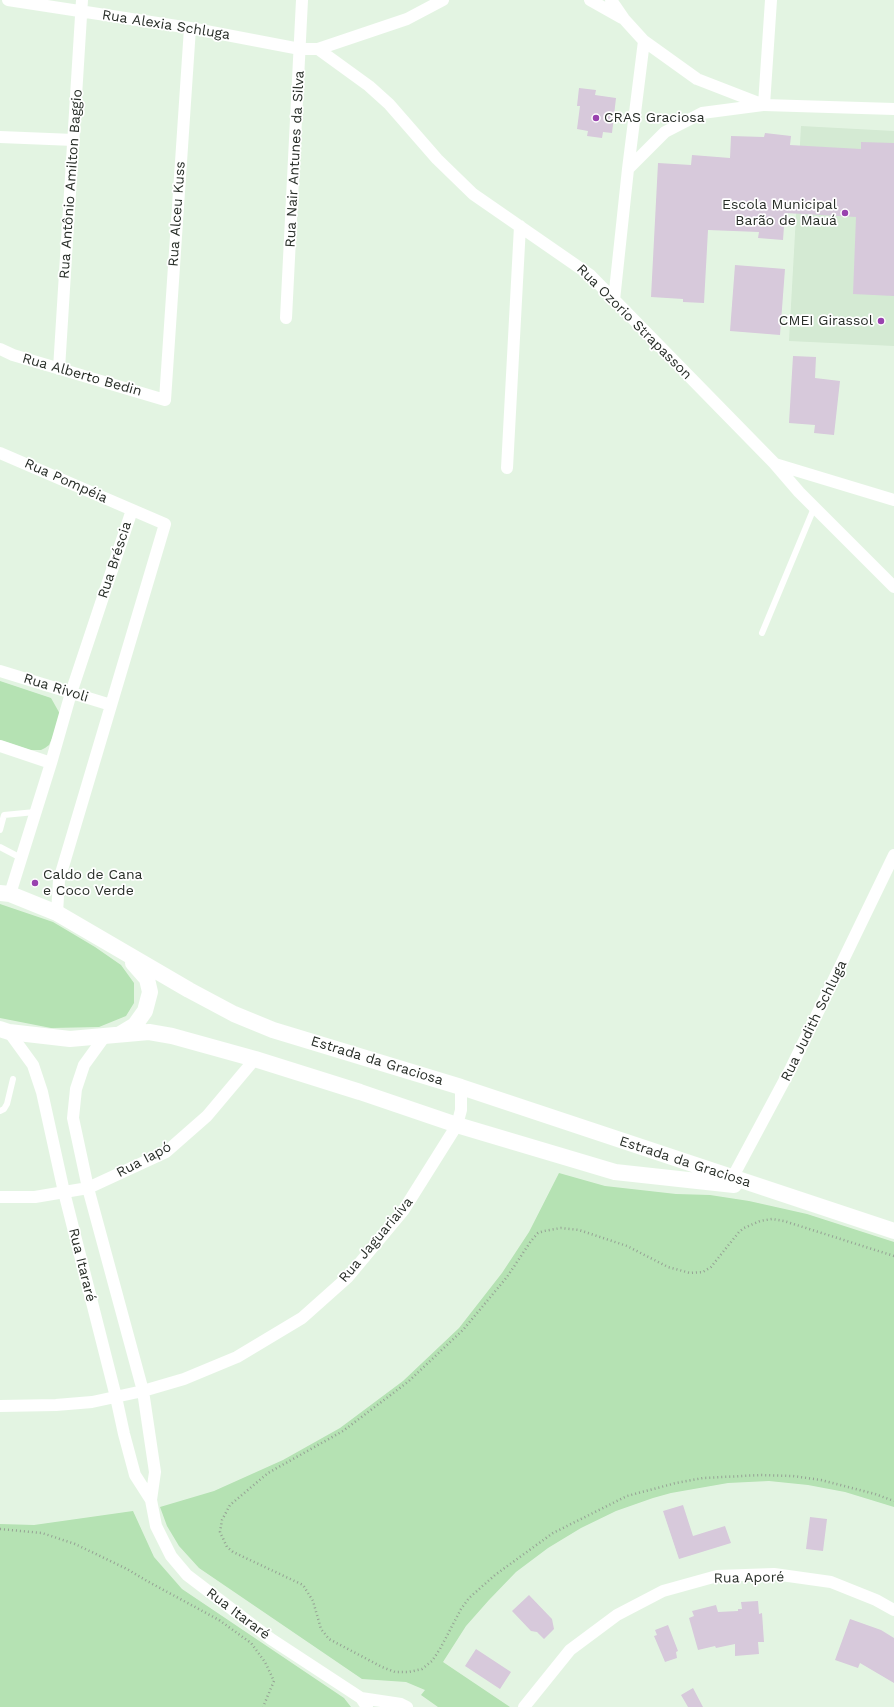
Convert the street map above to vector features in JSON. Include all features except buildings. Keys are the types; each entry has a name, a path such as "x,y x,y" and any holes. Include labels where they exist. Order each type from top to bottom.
{"main road":[{"name":"Estrada da Graciosa","path":"5,893 57,913 234,1014 273,1030 461,1087 731,1181 772,1191 894,1231"},
{"path":"111,1036 135,1025 145,1011 150,992 147,978 119,949"},
{"name":"Estrada da Graciosa","path":"5,1030 70,1039 149,1032 186,1039 360,1092 457,1125 615,1172 731,1181"}],"street":[{"name":"Rua Alexia Schluga","path":"8,0 82,6 300,49 318,49 406,19 443,0"},
{"name":"Rua Nair Antunes da Silva","path":"286,318 302,0"},
{"path":"590,0 624,19"},
{"path":"611,0 624,19 644,41 697,79 764,105"},
{"path":"764,105 771,0"},
{"name":"Rua Antônio Amilton Baggio","path":"59,369 82,6"},
{"name":"Rua Alceu Kuss","path":"165,400 190,28"},
{"path":"614,300 644,41"},
{"name":"Rua Ozorio Strapasson","path":"318,49 369,86 389,104 437,159 473,194 590,275 774,463 814,508 894,587"},
{"path":"628,169 665,132 702,113 764,105 894,109"},
{"path":"0,137 74,140"},
{"path":"507,468 520,226"},
{"name":"Rua Alberto Bedin","path":"0,349 13,355 165,400"},
{"name":"Rua Pompéia","path":"0,453 132,510"},
{"path":"774,463 894,500"},
{"name":"Rua Bréscia","path":"5,893 21,858 51,764 71,693 132,510 165,524 59,880 57,913"},
{"name":"Rua Rivoli","path":"0,671 111,705"},
{"path":"0,746 51,764"},
{"name":"Rua Judith Schluga","path":"731,1181 790,1070 894,855"},
{"name":"Rua Itararé","path":"5,1030 33,1065 37,1075 64,1192 135,1475 151,1500"},
{"name":"Rua Itararé","path":"111,1036 84,1065 76,1089 72,1118 88,1188 143,1391 155,1472 151,1500 156,1526 171,1556 187,1575 271,1639 364,1703"},
{"name":"Rua Iapó","path":"0,1197 35,1197 88,1188 166,1152 207,1116 255,1059"},
{"path":"457,1125 461,1110 461,1087"},
{"name":"Rua Jaguariaíva","path":"0,1406 78,1403 143,1391 184,1378 237,1357 302,1318 348,1277 403,1211 457,1125"},
{"name":"Rua Aporé","path":"524,1707 570,1650 617,1615 663,1591 717,1576 774,1574 831,1582 876,1600 894,1610"},
{"path":"364,1703 401,1704 407,1707"}],"lane":[{"path":"762,632 814,508"},
{"path":"0,830 4,815 36,812"},
{"path":"0,847 21,858"},
{"path":"0,1111 4,1109 7,1104 13,1080"}],"path":[{"path":"894,1256 784,1221 772,1219 760,1221 744,1228 739,1232 711,1267 703,1272 690,1274 668,1267 627,1246 579,1230 561,1228 544,1231 538,1234 531,1241 507,1277 463,1330 409,1381 343,1431 268,1473 230,1505 222,1520 220,1532 224,1541 233,1552 303,1585 313,1601 321,1629 329,1639 382,1667 395,1672 409,1672 422,1669 432,1661 440,1650 461,1609 473,1594 495,1575 553,1533 627,1496 670,1484 703,1478 793,1476 821,1480 875,1494 894,1501"},
{"path":"0,1529 42,1533 75,1544 127,1569 220,1620 251,1643 265,1662 274,1681 263,1707"}],"shaded area":[{"name":"Escola Municipal Barão de Mauá","path":"801,126 894,131 894,346 789,341"}],"green space":[{"path":"0,681 51,698 60,714 57,728 49,745 45,748 41,750 30,750 0,740"},
{"path":"0,904 53,922 95,947 121,965 134,983 134,1003 126,1016 99,1027 51,1028 0,1018"},
{"path":"559,1173 605,1186 676,1194 710,1195 749,1201 807,1214 894,1242 894,1507 845,1492 808,1485 769,1481 728,1483 671,1493 616,1511 581,1528 548,1548 516,1572 466,1626 443,1662 510,1707 438,1707 421,1695 425,1690 406,1682 362,1679 199,1568 179,1546 167,1526 160,1507 214,1491 283,1460 340,1428 403,1381 459,1328 502,1273 529,1232"},
{"path":"133,1511 154,1557 182,1589 344,1698 351,1707 0,1707 0,1524 34,1525"}],"place":[{"name":"CRAS Graciosa","path":"596,118"},
{"name":"Escola Municipal Barão de Mauá","path":"845,213"},
{"name":"CMEI Girassol","path":"881,321"},
{"name":"Caldo de Cana e Coco Verde","path":"35,883"}]}
